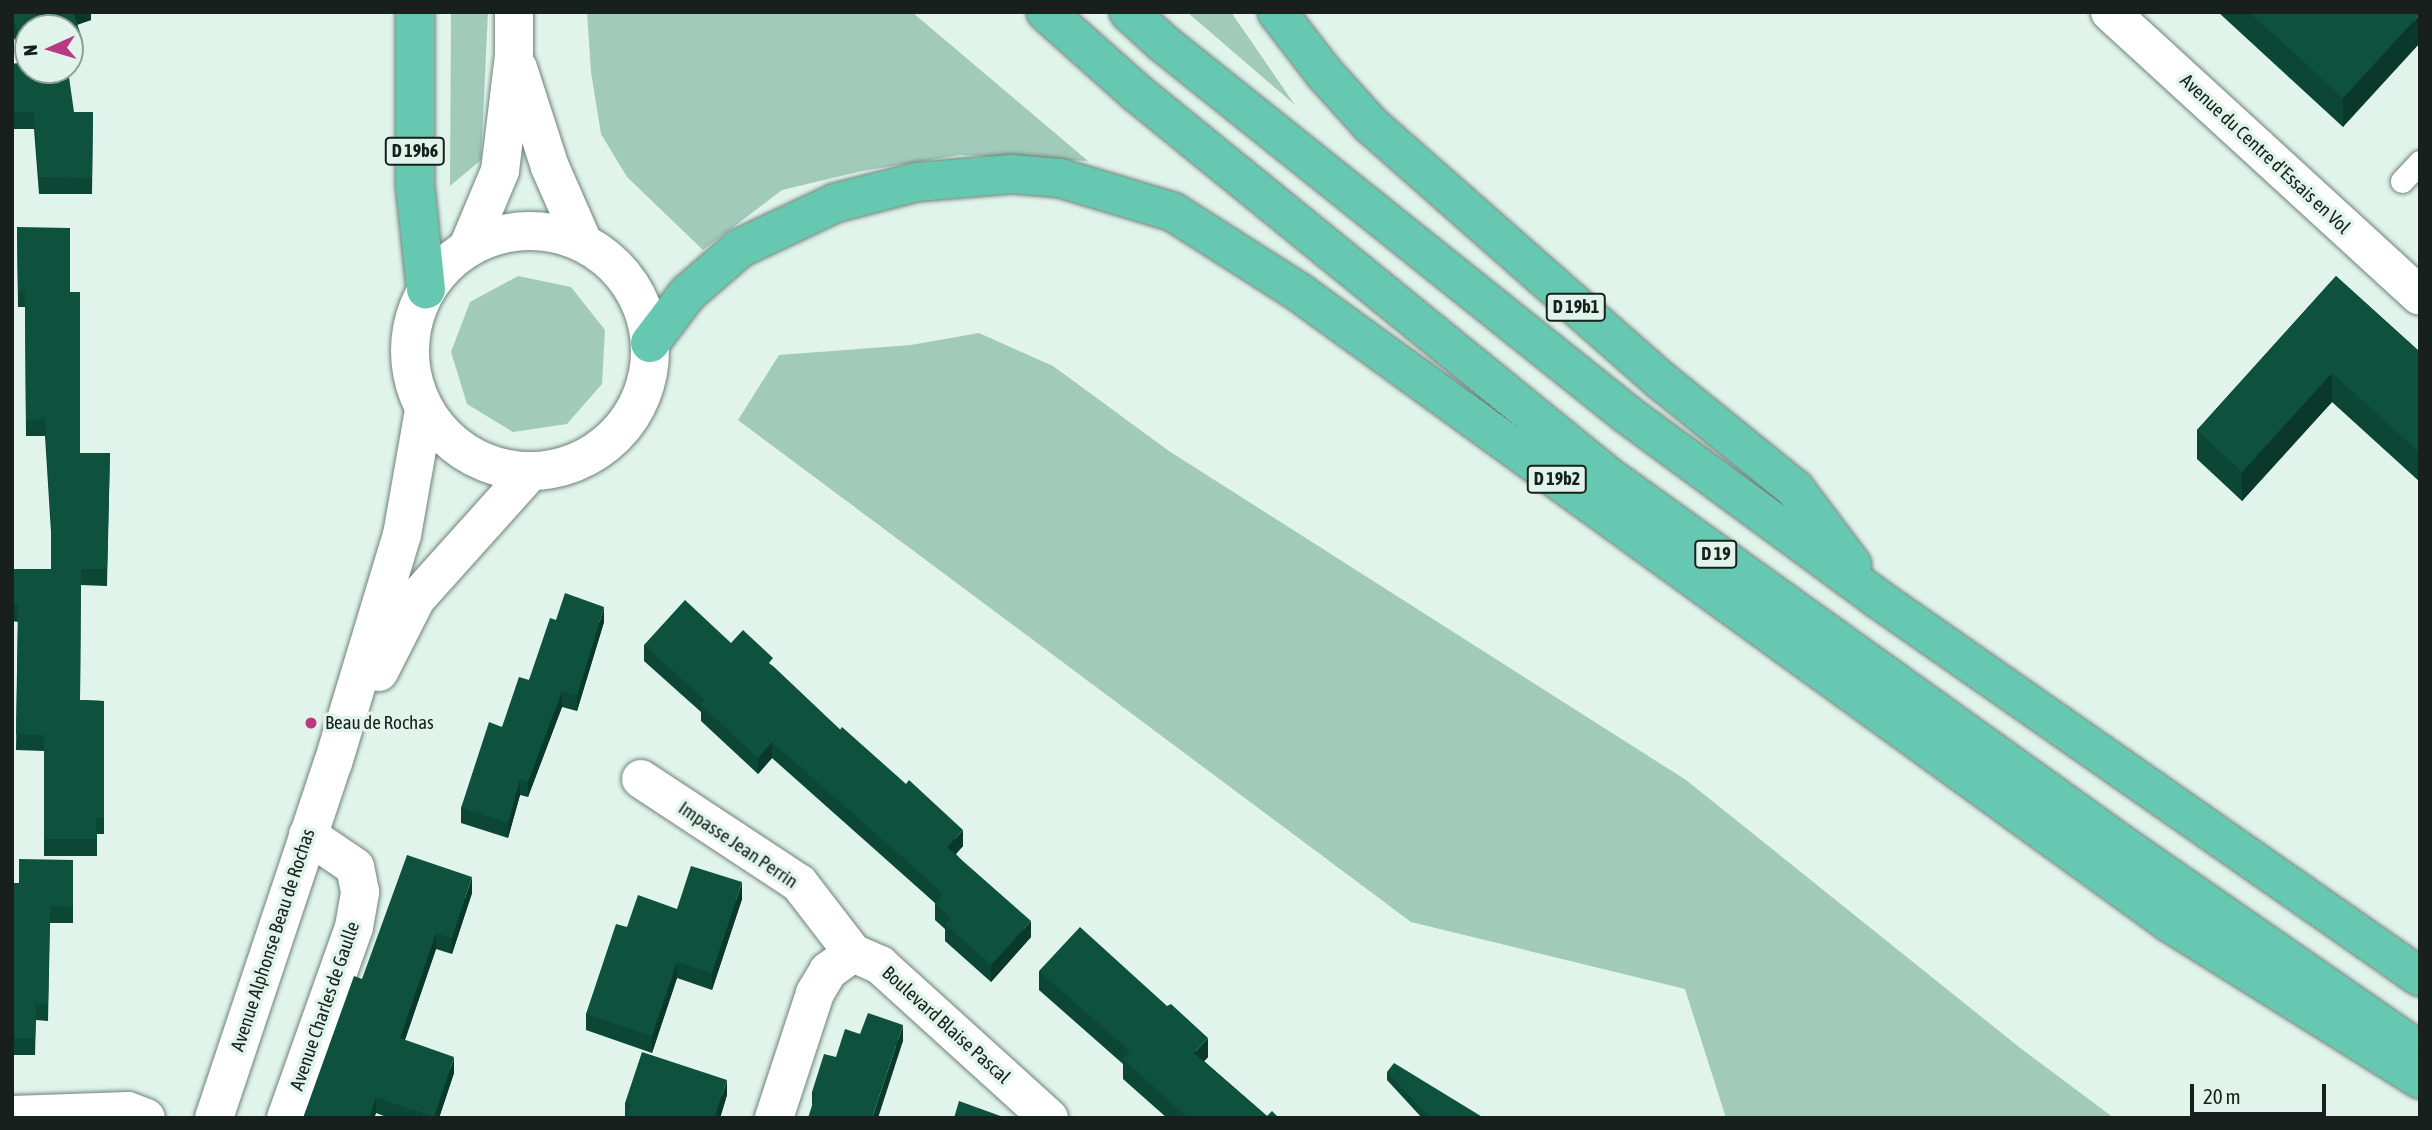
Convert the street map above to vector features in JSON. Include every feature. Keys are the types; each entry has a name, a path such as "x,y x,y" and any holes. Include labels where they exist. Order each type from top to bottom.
{"main road":[{"name":"D 19b6","path":"415,12 415,185 426,289"},
{"path":"468,247 500,171 514,55 514,12"},
{"name":"D 19","path":"1046,12 1137,93 1609,477 2125,847 2420,1051"},
{"path":"1129,12 1163,43 1628,415 1877,598 2420,977"},
{"name":"D 19b1","path":"1277,12 1324,73 1371,125 1664,383 1795,489 1877,598"},
{"name":"Avenue du Centre d'Essais en Vol","path":"2110,12 2420,296"},
{"path":"514,55 550,167 583,242"},
{"name":"D 19b2","path":"650,343 687,294 740,248 835,203 917,182 1012,174 1060,178 1173,212 1300,293 2170,923 2420,1079"},
{"path":"545,231 583,242 609,260 629,284 644,312 650,343 643,392 631,416 604,446 569,465 530,472 487,464 451,442 424,410 413,380 409,349 414,317 426,289 445,266 468,247 505,233 545,231"},
{"name":"Avenue Alphonse Beau de Rochas","path":"214,1118 333,763 402,535 424,410"},
{"name":"Avenue Alphonse Beau de Rochas","path":"333,763 416,599 530,472"},
{"name":"Impasse Jean Perrin","path":"640,779 799,883 853,953"},
{"name":"Avenue Charles de Gaulle","path":"286,1118 354,927 360,892 355,867 308,835"},
{"path":"774,1118 815,993 828,971 853,953"},
{"name":"Boulevard Blaise Pascal","path":"853,953 880,965 1049,1118"},
{"path":"12,1115 128,1111 146,1118"}],"lane":[{"path":"2402,181 2420,162"}],"green space":[{"path":"451,12 488,12 481,160 450,186"},
{"path":"587,12 912,12 1088,161 960,155 862,171 782,190 703,250 627,177 601,134 591,72"},
{"path":"1187,12 1231,12 1295,105"},
{"path":"518,276 571,287 605,330 602,384 567,424 513,432 467,404 451,352 470,302"},
{"path":"979,333 1053,366 1169,451 1686,780 2019,1047 2114,1118 1726,1118 1685,989 1411,922 738,420 779,355 911,345"}],"building":[{"path":"12,12 74,14 14,14 14,21"},
{"path":"2249,12 2420,12 2420,14 2343,98"},
{"path":"12,64 14,84 70,84 74,112 93,112 92,178 39,177 34,112 14,112"},
{"path":"17,227 70,228 70,292 80,292 80,453 110,453 107,569 81,569 80,700 104,701 104,818 96,818 97,839 44,839 44,735 16,734 18,605 12,605 12,569 51,569 45,419 26,420 25,291 18,291"},
{"path":"2336,276 2420,352 2420,453 2332,373 2242,472 2197,430"},
{"path":"565,593 604,607 577,696 562,691 528,782 520,779 508,823 461,808 489,722 502,727 519,677 529,680 550,618 556,620"},
{"path":"685,600 731,643 743,630 773,658 769,663 840,730 842,727 906,784 909,780 963,830 947,847 1031,921 991,965 945,924 951,918 935,903 944,894 772,742 758,758 701,705 705,700 644,645"},
{"path":"407,855 472,877 452,938 436,933 400,1038 454,1057 434,1117 376,1097 369,1118 303,1118 354,976 362,979"},
{"path":"19,859 73,860 73,907 50,906 48,1005 36,1004 35,1038 12,1038 12,883 19,883"},
{"path":"691,866 742,882 712,973 677,962 652,1036 586,1014 616,924 627,927 638,895 677,909"},
{"path":"1080,927 1167,1006 1171,1004 1208,1038 1194,1053 1267,1116 1272,1111 1279,1118 1184,1118 1186,1116 1123,1059 1130,1051 1039,971"},
{"path":"868,1013 903,1025 872,1118 808,1118 816,1093 812,1092 824,1054 836,1057 845,1029 860,1034"},
{"path":"642,1052 727,1080 714,1118 626,1118 631,1104 625,1103"},
{"path":"1394,1063 1484,1118 1430,1118 1387,1072"},
{"path":"959,1101 1006,1118 954,1118"}],"place":[{"name":"Beau de Rochas","path":"311,723"}]}
